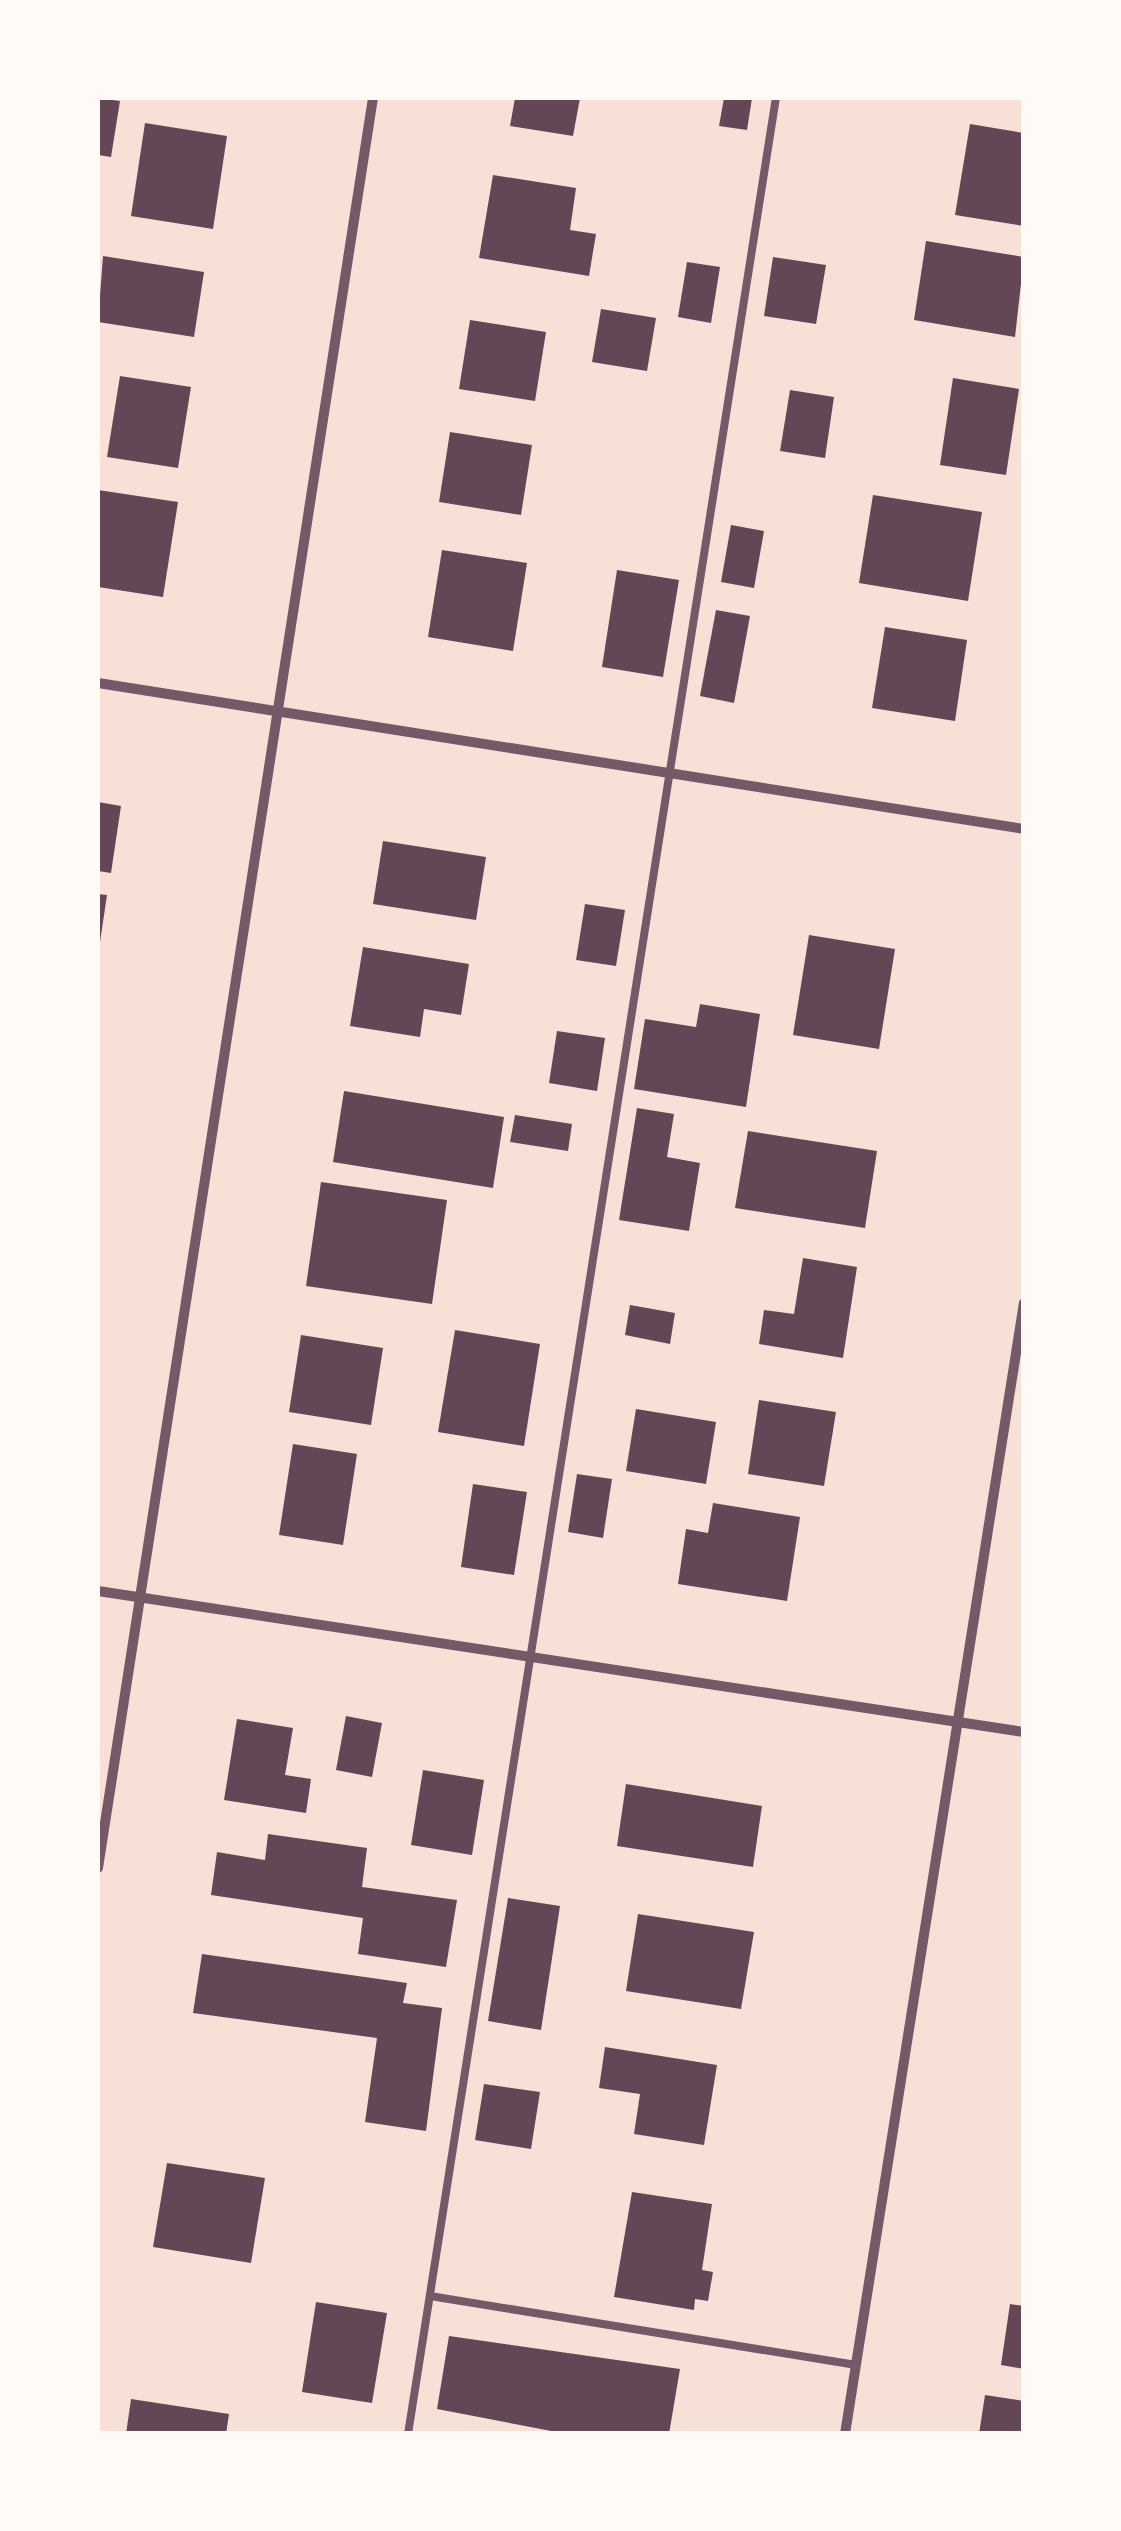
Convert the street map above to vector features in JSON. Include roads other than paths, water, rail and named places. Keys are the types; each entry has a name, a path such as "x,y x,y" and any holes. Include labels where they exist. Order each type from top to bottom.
{"street":[{"path":"98,1868 373,98"},
{"path":"98,683 1024,829"},
{"path":"845,2434 1024,1304"},
{"path":"98,1591 1024,1732"}],"lane":[{"path":"408,2434 776,98"},
{"path":"430,2296 856,2364"}]}
